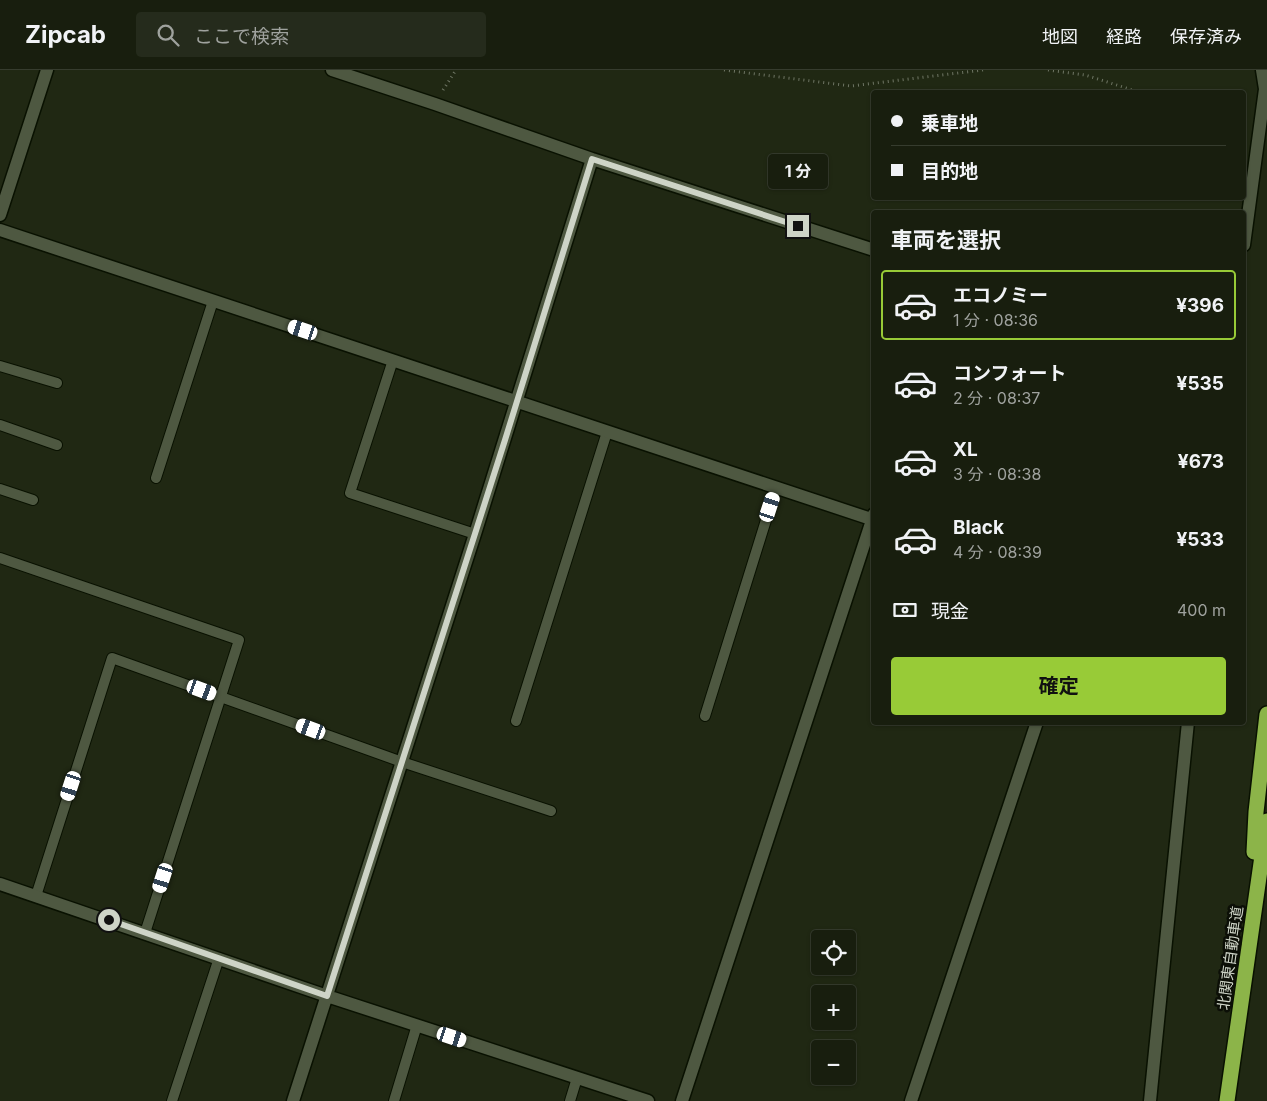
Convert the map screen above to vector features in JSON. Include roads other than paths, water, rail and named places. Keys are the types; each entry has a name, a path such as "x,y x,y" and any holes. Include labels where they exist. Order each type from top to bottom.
{"highway":[{"path":"1249,944 1256,812 1267,714"},
{"name":"北関東自動車道","path":"1228,1101 1267,821"}],"street":[{"path":"0,215 47,70"},
{"path":"332,70 592,159 871,249"},
{"path":"1246,229 1264,89 1262,70"},
{"path":"292,1101 475,534 592,159"},
{"path":"0,230 776,488 871,517"},
{"path":"682,1101 871,524"},
{"path":"911,1101 1035,725"},
{"path":"1150,1101 1188,725"},
{"path":"0,884 327,996 648,1101"}],"lane":[{"path":"156,478 213,301"},
{"path":"392,360 350,493 475,534"},
{"path":"0,366 57,383"},
{"path":"0,425 57,445"},
{"path":"516,721 607,432"},
{"path":"705,716 776,488"},
{"path":"0,489 33,500"},
{"path":"0,558 239,640 145,933"},
{"path":"36,896 112,658 402,762 551,811"},
{"path":"172,1101 220,958"},
{"path":"394,1101 417,1025"},
{"path":"570,1101 577,1078"}]}
